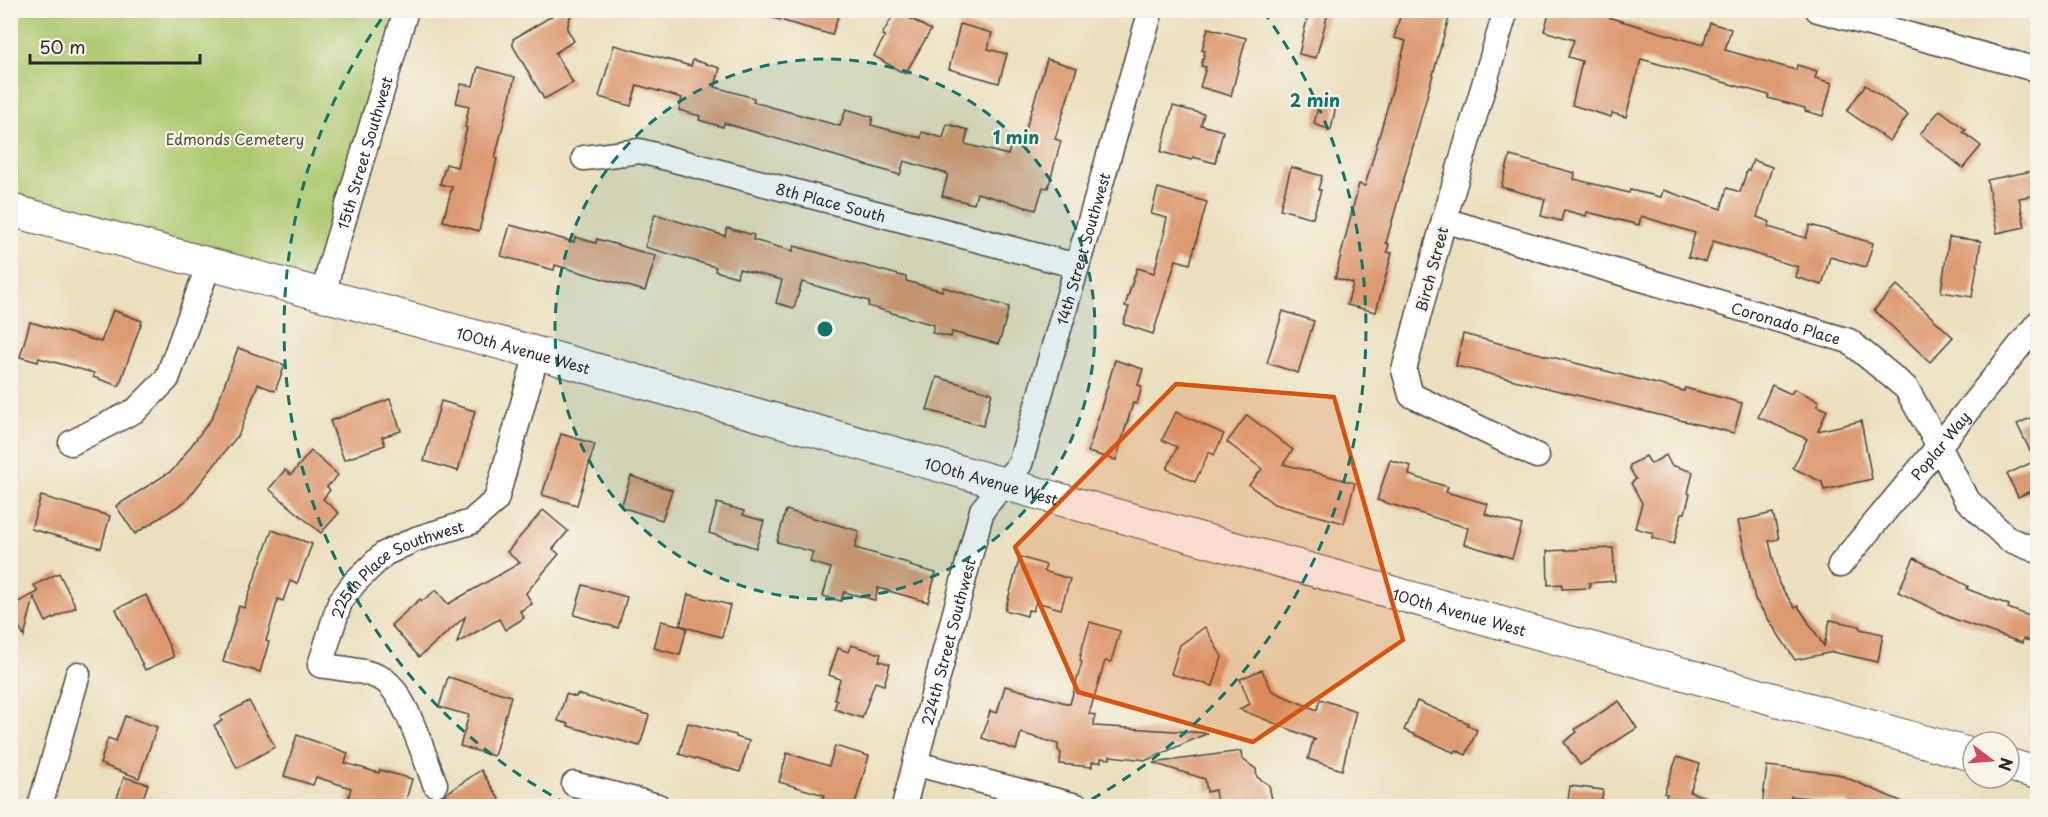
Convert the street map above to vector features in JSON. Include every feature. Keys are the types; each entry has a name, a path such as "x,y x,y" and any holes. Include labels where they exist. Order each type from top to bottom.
{"main road":[{"name":"100th Avenue West","path":"10,210 537,353 1961,752"},
{"path":"2021,768 2037,773"}],"street":[{"name":"15th Street Southwest","path":"324,295 330,266 406,10"},
{"name":"14th Street Southwest","path":"1004,484 1020,464 1151,10"},
{"name":"Birch Street","path":"1506,10 1444,220 1404,370 1411,394 1537,456"},
{"path":"1818,10 2037,70"},
{"name":"8th Place South","path":"584,158 640,151 1077,266"},
{"name":"Coronado Place","path":"1444,220 1849,341 1906,388 1966,499 2008,539 2037,551"},
{"path":"71,443 136,410 167,379 210,264"},
{"name":"Poplar Way","path":"1840,565 2037,323"},
{"name":"225th Place Southwest","path":"435,784 401,699 385,680 362,672 320,665 340,602 355,582 384,554 416,539 471,522 496,500 537,353"},
{"name":"224th Street Southwest","path":"904,807 917,765 982,510 1004,484"},
{"path":"40,807 78,674"},
{"path":"917,765 1077,807"},
{"path":"574,784 658,807"}],"highlighted area":[{"path":"1176,384 1334,397 1403,640 1253,742 1078,692 1015,547"}],"green space":[{"name":"Edmonds Cemetery","path":"10,11 406,11 324,295 11,209"}],"building":[{"path":"562,10 572,10 567,29 574,41 555,53 573,83 544,99 513,46 513,39"},
{"path":"766,10 840,10 832,35 766,16"},
{"path":"896,10 931,30 905,74 874,56 885,36 882,35"},
{"path":"1309,10 1329,10 1316,58 1299,54"},
{"path":"1402,10 1451,10 1386,243 1389,244 1387,252 1392,253 1376,312 1347,305 1353,283 1335,278 1359,184 1365,186 1406,41 1394,38"},
{"path":"1550,10 1584,10 1703,45 1710,23 1731,29 1725,50 1796,70 1797,65 1817,71 1815,78 1832,83 1823,116 1805,111 1805,108 1768,98 1769,95 1641,59 1626,117 1612,113 1611,117 1572,105 1582,61 1568,57 1574,40 1544,31"},
{"path":"960,24 992,33 988,49 1007,54 999,83 949,69"},
{"path":"1208,28 1246,38 1231,96 1200,87 1206,67 1201,66 1205,51 1202,50"},
{"path":"614,45 691,66 693,60 720,68 715,87 754,98 753,102 840,126 846,109 873,117 871,125 921,138 922,132 943,138 947,124 968,130 965,144 1008,155 1011,145 1020,148 1047,59 1077,68 1055,139 1061,141 1048,188 1043,187 1036,210 977,193 974,204 942,196 948,174 904,161 900,175 724,123 723,127 699,120 700,116 679,110 682,98 637,85 631,106 599,97"},
{"path":"478,67 515,77 479,231 443,221 452,187 440,184 446,164 457,167 467,128 465,127 469,106 456,103 461,84 473,86"},
{"path":"1865,85 1908,115 1890,141 1847,111"},
{"path":"1320,98 1337,101 1331,130 1314,124"},
{"path":"1173,106 1204,114 1201,125 1223,131 1215,163 1161,152"},
{"path":"1940,110 1966,130 1963,132 1981,146 1963,168 1920,134"},
{"path":"1510,156 1575,173 1574,179 1629,193 1630,190 1661,197 1663,190 1721,209 1727,188 1740,192 1753,160 1772,167 1757,217 1770,222 1768,227 1806,238 1810,225 1873,243 1866,267 1830,257 1822,285 1795,277 1798,267 1713,241 1706,262 1688,257 1695,233 1641,216 1639,225 1587,212 1586,216 1564,210 1561,221 1541,216 1545,199 1501,187"},
{"path":"1291,167 1322,176 1318,190 1321,190 1313,218 1280,209"},
{"path":"2037,170 2037,195 2019,198 2025,227 1997,233 1987,180"},
{"path":"1158,188 1207,202 1190,264 1176,260 1153,334 1123,324 1129,307 1125,306 1137,268 1154,273 1165,231 1167,218 1151,214"},
{"path":"655,214 725,236 727,228 754,235 753,240 793,251 794,246 906,277 906,281 942,291 943,287 1009,307 1001,337 998,344 952,332 951,337 932,333 934,325 868,306 869,301 802,282 794,308 776,303 782,280 739,269 737,277 715,271 716,267 645,247"},
{"path":"510,225 574,242 575,237 596,243 597,239 656,256 645,291 555,265 554,270 501,256"},
{"path":"1949,237 1981,241 1972,297 1941,292"},
{"path":"1897,285 1953,337 1930,362 1874,310"},
{"path":"113,310 142,321 119,386 93,377 94,373 39,358 38,362 20,357 30,322 101,342"},
{"path":"1283,311 1314,321 1298,373 1267,363"},
{"path":"1463,334 1684,391 1685,388 1742,403 1734,433 1456,366"},
{"path":"238,348 285,365 275,391 258,384 239,434 186,501 135,534 116,506 173,470 212,418"},
{"path":"1115,360 1143,369 1138,385 1142,386 1137,404 1133,403 1116,460 1088,452"},
{"path":"937,377 992,393 983,426 927,410"},
{"path":"1772,385 1791,394 1794,389 1819,401 1817,406 1827,410 1818,431 1861,421 1872,479 1824,490 1822,482 1793,468 1807,439 1758,417"},
{"path":"390,399 401,431 382,437 385,445 344,460 330,421"},
{"path":"441,401 475,411 458,471 424,461"},
{"path":"1176,412 1224,434 1214,455 1209,452 1195,482 1167,469 1177,447 1162,440"},
{"path":"1247,415 1293,450 1283,464 1355,483 1344,523 1274,504 1249,485 1262,469 1227,442"},
{"path":"2037,415 2037,488 2018,497 2007,474 2035,461 2017,424"},
{"path":"561,434 595,444 577,505 542,495"},
{"path":"311,451 338,475 327,487 330,490 323,499 339,513 321,533 269,489 285,470 291,475"},
{"path":"1666,455 1671,465 1693,472 1685,513 1682,513 1674,544 1652,538 1653,533 1635,528 1642,503 1631,483 1636,479 1630,465 1646,456 1651,464"},
{"path":"1390,460 1411,466 1409,475 1448,487 1446,492 1488,504 1485,514 1522,525 1512,558 1464,544 1468,528 1377,500"},
{"path":"631,476 672,490 662,520 621,507"},
{"path":"41,496 110,516 101,548 31,529"},
{"path":"717,503 744,511 743,515 764,521 756,548 709,533"},
{"path":"543,510 568,531 553,549 559,554 526,593 532,604 520,611 524,618 505,630 499,619 457,643 465,617 419,657 391,625 420,599 422,601 436,590 448,604 520,563 507,552"},
{"path":"786,510 859,531 855,548 936,573 928,602 878,588 875,600 844,592 841,601 823,596 831,568 810,562 813,552 777,542"},
{"path":"1773,513 1779,539 1769,541 1779,584 1795,608 1798,606 1824,646 1830,620 1860,626 1860,629 1883,634 1878,662 1833,652 1795,660 1755,599 1738,521"},
{"path":"272,530 312,544 297,584 290,581 283,601 278,599 260,672 223,662 239,606 244,608"},
{"path":"1613,548 1615,581 1589,583 1590,588 1562,589 1562,584 1548,585 1547,551"},
{"path":"1020,557 1046,565 1044,571 1070,579 1061,609 1036,602 1033,611 1028,610 1027,616 1005,610"},
{"path":"1914,558 1968,586 1967,589 2009,605 2008,608 2037,619 2037,643 2023,639 2022,643 1954,619 1898,592"},
{"path":"59,573 76,607 46,622 34,597 24,637 10,606 38,592 34,585"},
{"path":"583,585 627,597 618,628 574,615"},
{"path":"688,594 730,605 722,637 680,626"},
{"path":"146,595 174,657 145,670 116,609"},
{"path":"661,621 687,627 680,655 654,648"},
{"path":"1090,622 1120,631 1111,662 1105,661 1089,714 1095,715 1094,726 1208,733 1147,760 1110,756 1110,759 1101,758 1101,762 1092,762 1092,767 1060,764 1061,753 1058,750 1058,744 1021,733 1016,750 982,738 990,711 997,713 1005,686 1070,704 1082,662 1080,655"},
{"path":"1205,627 1222,657 1213,686 1171,674 1180,645"},
{"path":"851,645 881,654 879,661 890,664 884,685 875,682 862,718 834,709 837,700 834,699 840,679 829,675 838,648 848,652"},
{"path":"1262,670 1272,691 1288,698 1317,710 1320,699 1356,711 1342,770 1308,759 1313,740 1316,740 1239,709 1250,704 1240,679"},
{"path":"448,677 511,696 494,756 460,746 469,715 439,707"},
{"path":"566,694 576,697 577,694 649,715 640,746 568,726 569,724 558,721"},
{"path":"249,701 275,747 237,768 214,725 222,721 220,717"},
{"path":"1417,701 1468,723 1467,725 1477,730 1466,755 1456,750 1455,753 1404,730"},
{"path":"1619,701 1637,728 1580,765 1564,742 1577,732 1575,729"},
{"path":"125,716 157,727 139,778 100,764 108,738 116,741"},
{"path":"688,723 736,735 736,737 749,741 740,772 679,754"},
{"path":"297,735 348,753 345,763 379,773 380,770 412,779 404,807 346,807 351,788 316,777 313,785 284,776"},
{"path":"835,746 869,756 854,807 821,807 824,795 779,782 787,753 829,766"},
{"path":"1241,751 1242,759 1256,769 1257,777 1269,785 1272,800 1238,807 1233,807 1232,801 1217,804 1215,790 1207,792 1205,779 1153,763"},
{"path":"1677,757 1700,764 1690,792 1724,804 1724,807 1663,807 1667,794 1664,793"},
{"path":"1767,766 1838,774 1914,807 1847,807 1848,802 1791,796 1789,807 1762,807"},
{"path":"481,770 504,807 423,807 441,797"},
{"path":"124,777 148,784 140,807 116,801"},
{"path":"1570,786 1603,790 1601,807 1567,807"}]}
